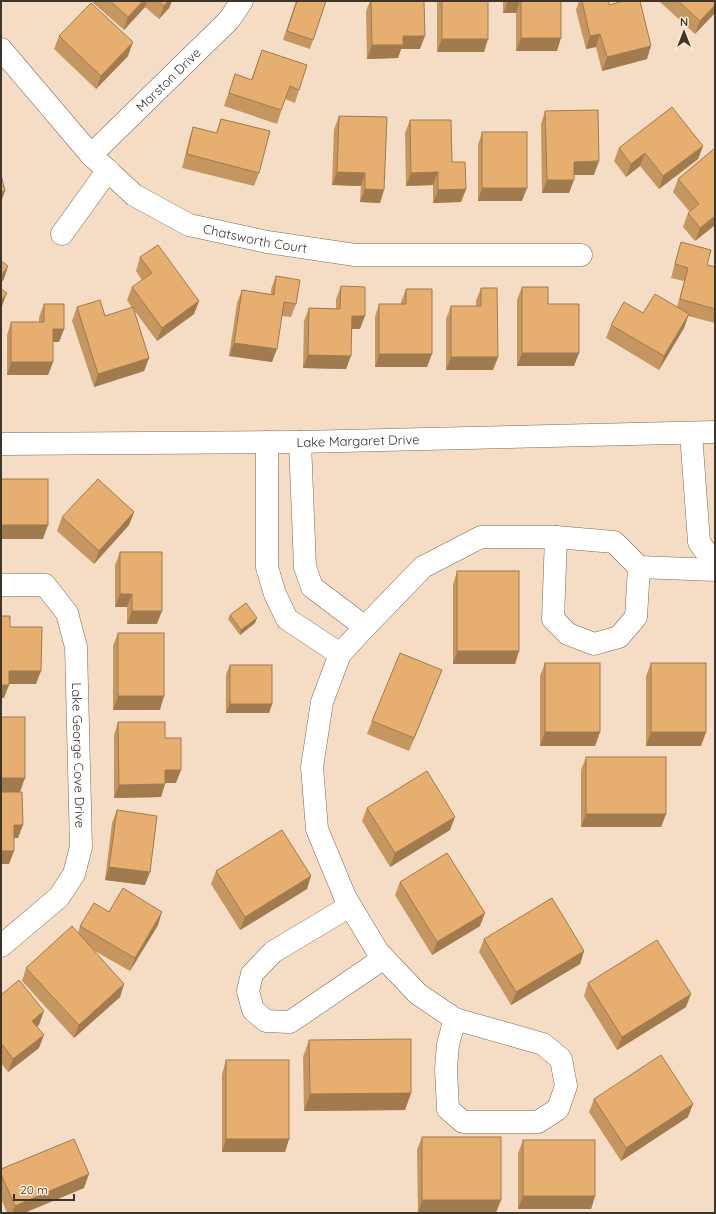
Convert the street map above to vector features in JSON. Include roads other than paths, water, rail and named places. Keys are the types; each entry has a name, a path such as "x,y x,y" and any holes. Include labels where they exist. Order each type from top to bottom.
{"street":[{"name":"Marston Drive","path":"91,155 229,20 242,1"},
{"name":"Chatsworth Court","path":"1,49 91,155 134,195 189,225 267,242 355,255 581,255"},
{"path":"62,234 108,170"},
{"name":"Lake Margaret Drive","path":"1,444 300,442 715,432"},
{"path":"691,433 699,542 715,565"},
{"path":"267,442 267,567 275,594 287,619 340,654"},
{"path":"300,442 305,567 312,587 365,627"},
{"path":"456,1019 448,1044 446,1069 448,1109 463,1122 538,1122 558,1109 566,1086 561,1059 543,1044 456,1019 418,994 378,952 345,897 317,829 312,767 322,702 340,654 423,567 481,537 556,537 614,542 639,567 715,570"},
{"path":"556,537 554,619 568,634 594,644 619,637 636,617 639,567"},
{"name":"Lake George Cove Drive","path":"1,585 45,585 67,613 76,647 81,847 74,874 59,897 1,946"},
{"path":"350,906 274,952 252,974 248,991 253,1010 266,1021 290,1022 384,958"}]}
